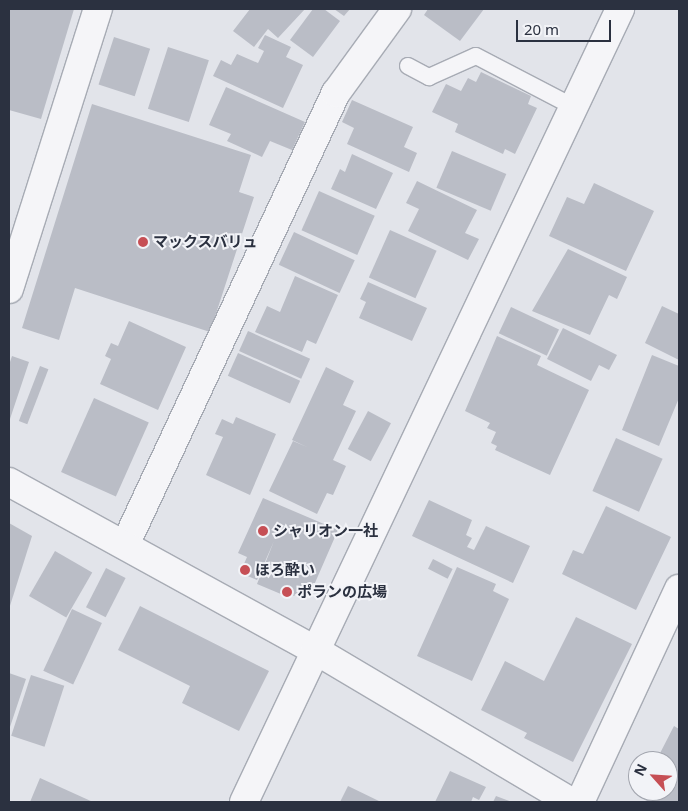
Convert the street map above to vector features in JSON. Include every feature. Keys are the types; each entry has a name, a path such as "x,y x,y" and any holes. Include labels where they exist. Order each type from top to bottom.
{"street":[{"path":"9,289 98,9"},
{"path":"125,545 336,92 397,9"},
{"path":"244,802 620,9"},
{"path":"9,482 315,650 571,802"},
{"path":"580,802 679,589"}],"lane":[{"path":"408,66 429,77 476,56 574,107"}],"building":[{"path":"9,9 74,9 41,119 9,110"},
{"path":"250,9 305,9 278,38 268,29 254,47 233,31"},
{"path":"313,9 324,9 340,21 313,57 290,40"},
{"path":"334,9 350,9 344,16"},
{"path":"428,9 484,9 460,41 424,15"},
{"path":"265,35 291,47 286,57 303,65 283,108 213,76 221,60 231,65 237,54 258,63 264,51 258,48"},
{"path":"114,37 150,49 135,96 99,85"},
{"path":"168,47 209,60 189,122 148,109"},
{"path":"481,72 531,96 528,104 537,108 515,154 505,149 503,154 455,132 458,124 432,112 446,84 461,91 468,78 476,82"},
{"path":"226,87 305,122 292,150 270,141 262,157 227,141 231,134 209,125"},
{"path":"352,100 413,127 404,147 417,153 409,172 347,144 354,128 342,122"},
{"name":"マックスバリュ","path":"92,104 251,155 239,192 254,197 210,332 75,288 59,340 22,328"},
{"path":"452,151 506,174 491,211 436,188"},
{"path":"352,154 393,173 376,209 331,189 340,169 345,172"},
{"path":"417,181 477,210 465,233 479,239 468,260 408,231 419,209 406,203"},
{"path":"594,183 654,211 626,271 549,236 567,197 584,204"},
{"path":"319,191 375,216 357,255 302,230"},
{"path":"390,230 437,251 415,298 369,278"},
{"path":"294,232 355,260 340,293 279,265"},
{"path":"568,249 627,277 617,299 609,295 590,335 532,311"},
{"path":"295,276 338,295 316,344 307,340 302,352 255,332 267,306 280,312"},
{"path":"368,282 427,308 412,341 359,318 366,302 360,299"},
{"path":"662,306 679,314 679,360 645,343"},
{"path":"511,307 559,329 547,356 499,333"},
{"path":"129,321 186,347 158,410 100,384 111,359 105,356 111,343 118,346"},
{"path":"563,328 617,355 609,370 599,365 591,381 547,359"},
{"path":"248,331 310,359 301,379 239,351"},
{"path":"497,336 541,356 537,365 589,390 550,475 495,450 497,446 491,443 496,432 487,428 490,423 465,411"},
{"path":"238,353 300,381 290,403 228,376"},
{"path":"652,355 679,366 679,398 659,446 622,430"},
{"path":"12,356 29,362 10,419 9,365"},
{"path":"40,366 48,369 27,424 19,421"},
{"path":"326,367 354,381 343,405 356,411 333,460 346,466 333,495 327,493 317,514 269,491 293,441 307,447 292,440"},
{"path":"94,398 149,422 116,496 61,472"},
{"path":"368,411 391,423 371,461 348,449"},
{"path":"236,417 276,434 250,495 206,475 223,437 215,434 222,419 233,424"},
{"path":"616,438 663,459 639,512 592,491"},
{"path":"263,498 338,530 311,592 288,597 257,584 274,541 257,580 240,573 247,557 238,553"},
{"path":"429,500 472,520 466,535 472,538 467,547 474,550 486,526 530,546 513,583 412,536"},
{"path":"606,506 671,537 636,610 562,574 573,550 583,554"},
{"path":"9,523 32,536 9,609"},
{"path":"55,551 92,572 66,618 29,596"},
{"path":"433,559 453,569 448,579 428,569"},
{"path":"457,567 496,584 493,591 509,599 472,681 417,656"},
{"path":"106,568 126,578 106,617 86,607"},
{"path":"140,606 269,671 239,731 182,703 190,686 118,650"},
{"path":"72,609 102,623 73,685 43,671"},
{"path":"576,617 632,644 573,762 524,738 527,733 481,710 505,661 544,681"},
{"path":"9,673 26,679 9,730"},
{"path":"31,675 64,686 45,747 11,736"},
{"path":"674,726 679,729 679,802 647,801 678,801 678,751 661,751"},
{"path":"450,771 486,787 479,800 473,797 471,802 435,802"},
{"path":"40,778 93,802 30,802"},
{"path":"348,786 381,802 340,802"},
{"path":"496,796 512,802 493,802"}],"place":[{"name":"マックスバリュ","path":"143,242"},
{"name":"シャリオン一社","path":"263,531"},
{"name":"ほろ酔い","path":"245,570"},
{"name":"ポランの広場","path":"287,592"}]}
